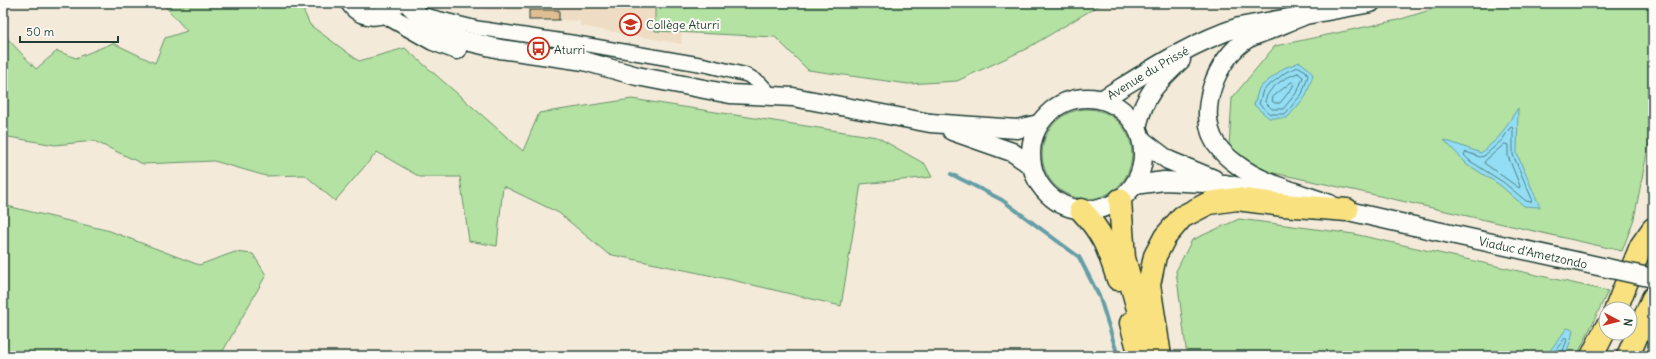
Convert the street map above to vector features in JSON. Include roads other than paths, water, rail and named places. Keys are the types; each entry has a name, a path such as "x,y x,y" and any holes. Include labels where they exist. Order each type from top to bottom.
{"highway":[{"path":"1127,193 1124,258 1152,356"},
{"path":"1160,356 1149,284 1155,256 1165,237 1182,217 1209,203 1237,199 1283,205 1347,210"},
{"path":"1081,210 1095,225 1105,243 1121,289 1140,356"},
{"path":"1619,301 1641,246 1653,229"},
{"path":"1631,301 1653,242"},
{"path":"1628,356 1653,298"},
{"path":"1592,356 1600,341"},
{"path":"1606,356 1613,341"}],"main road":[{"path":"350,3 358,11 366,15 376,16 390,8 433,41 450,48 479,56 602,76 637,76"},
{"name":"Avenue du Prissé","path":"1103,99 1193,45 1222,32 1239,27 1371,3"},
{"path":"413,8 426,22 462,40 500,49 584,61 637,76 730,94 814,100 930,123 1017,129 1039,124"},
{"path":"1304,16 1248,39 1231,52 1217,73 1210,93 1208,116 1211,132 1216,143 1223,152 1258,178 1347,210"},
{"name":"Avenue du Prissé","path":"1140,134 1141,112 1150,92 1186,56 1193,45"},
{"path":"1225,184 1168,160 1140,134 1128,115 1117,105 1103,99 1085,97 1067,101 1051,110 1039,124 1033,137 1031,151 1032,166 1038,182 1049,196 1064,206 1081,210 1101,208 1127,193 1164,181 1225,184 1347,210"},
{"path":"930,123 1012,152 1032,166"},
{"path":"1127,193 1141,172 1144,156 1140,134"},
{"name":"Viaduc d'Ametzondo","path":"1347,210 1653,278"}],"street":[{"path":"413,8 445,21 477,28 586,44 747,75 760,83 772,96"}],"water":[{"path":"1300,62 1309,69 1313,75 1306,96 1287,118 1269,118 1254,105 1259,88 1284,68"},
{"path":"1518,108 1517,154 1540,207 1524,206 1500,185 1467,164 1444,140 1481,153 1499,137"},
{"path":"1567,328 1573,330 1565,356 1546,356"}],"waterway":[{"path":"951,174 1002,200 1079,257 1100,298 1118,356"}],"place":[{"name":"Collège Aturri","path":"631,24"},
{"name":"Aturri","path":"538,49"}]}
